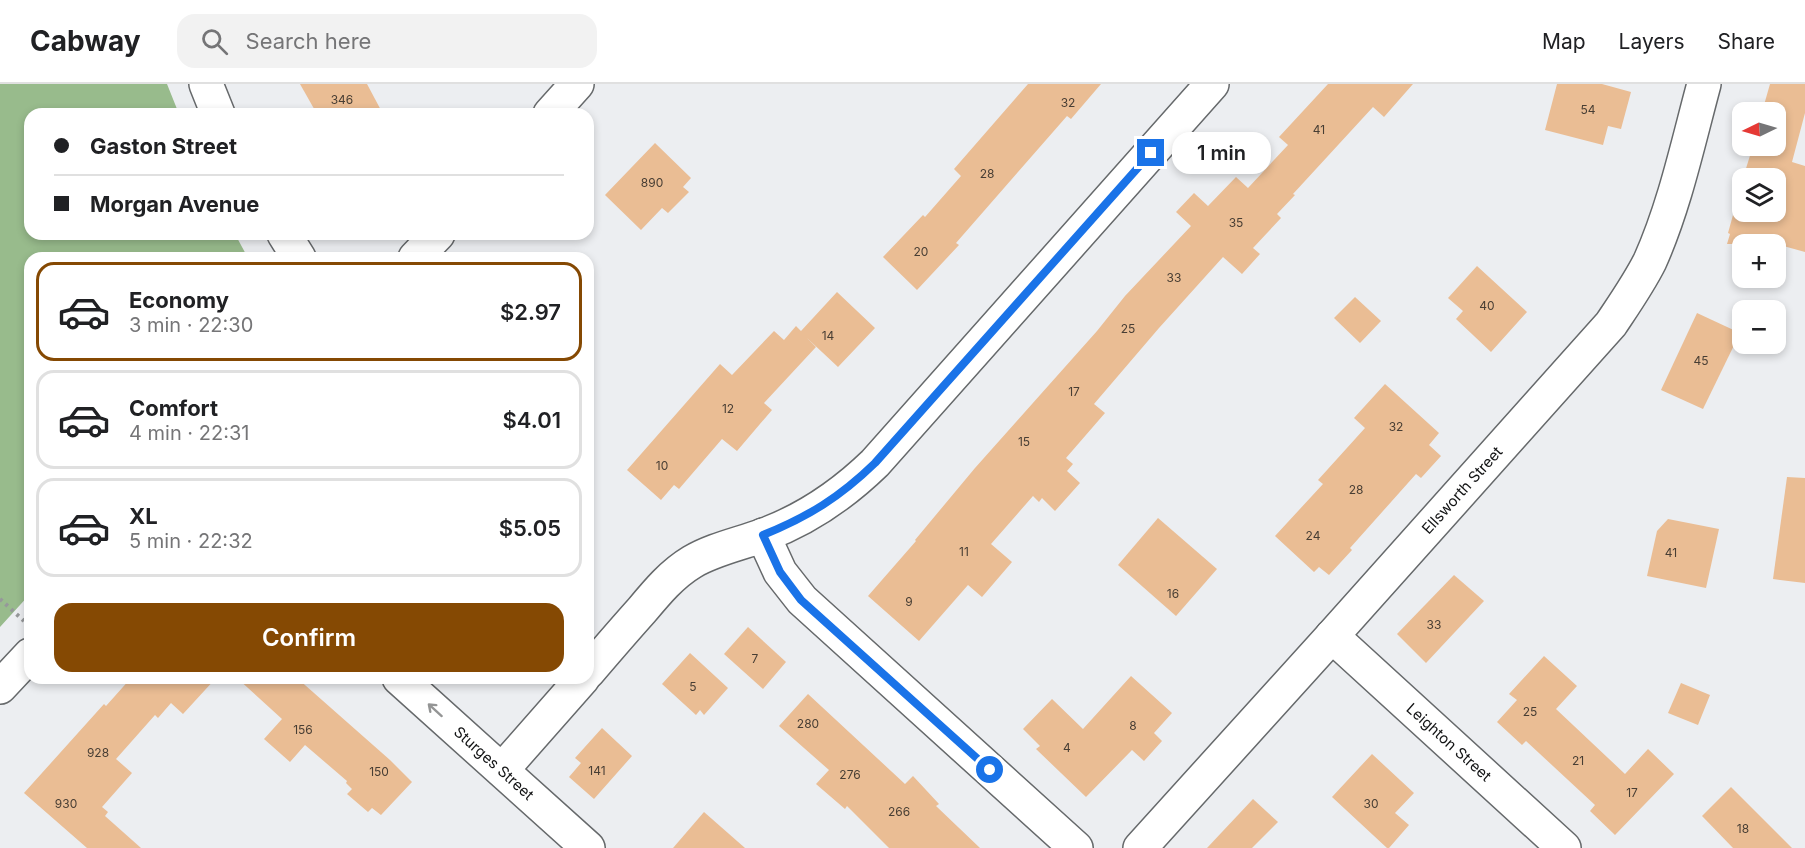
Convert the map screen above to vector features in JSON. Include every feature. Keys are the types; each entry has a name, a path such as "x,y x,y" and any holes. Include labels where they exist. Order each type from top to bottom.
{"street":[{"path":"206,84 216,108"},
{"path":"555,108 577,84"},
{"path":"594,665 674,574 713,552 789,525 824,506 856,482 1212,84"},
{"name":"Ellsworth Street","path":"1140,848 1611,324 1649,262 1664,228 1704,84"},
{"path":"421,252 432,240"},
{"path":"763,535 777,567 801,600 1076,848"},
{"name":"Leighton Street","path":"1332,636 1564,848"},
{"path":"0,687 24,662"},
{"name":"Sturges Street","path":"406,684 588,848"},
{"path":"502,770 578,684"}],"path":[{"path":"0,599 24,621"}],"green space":[{"path":"0,84 167,84 177,108 24,108 24,240 238,240 245,252 24,252 24,601 0,627"}],"building":[{"path":"300,84 367,84 380,108 314,108"},
{"path":"1028,84 1101,84 1071,119 1067,116 956,243 959,245 917,290 883,257 923,215 925,217 961,176 954,169"},
{"path":"1328,84 1413,84 1384,117 1373,107 1293,194 1295,195 1277,214 1281,218 1253,248 1260,254 1242,274 1223,257 1159,328 1094,404 1105,413 1066,458 1073,464 1067,471 1080,483 1055,511 1042,498 1039,502 1033,496 991,544 1012,562 982,597 968,585 919,641 868,596 975,468 1097,331 1125,296 1191,226 1176,212 1194,193 1208,206 1236,177 1248,188 1288,145 1279,137"},
{"path":"1557,84 1602,84 1631,92 1621,129 1608,126 1603,145 1545,130"},
{"path":"1770,84 1805,84 1805,113 1792,162 1805,166 1805,252 1786,247 1786,234 1732,234 1732,244 1727,244 1732,219 1732,222 1786,222 1786,168 1746,168 1750,156 1786,156 1786,102 1765,102"},
{"path":"655,143 691,178 683,187 689,192 668,213 662,208 641,230 605,195"},
{"path":"1477,266 1527,312 1491,352 1456,319 1463,311 1448,298"},
{"path":"837,292 875,328 838,367 807,338 816,347 764,403 772,410 737,451 722,439 679,489 674,485 661,500 627,470 720,364 732,375 774,331 784,340 796,326 801,331"},
{"path":"1355,297 1381,321 1360,343 1334,318"},
{"path":"1697,313 1732,329 1732,349 1703,409 1661,390"},
{"path":"1385,384 1439,433 1429,445 1441,456 1421,478 1416,474 1329,575 1319,567 1314,572 1275,536 1323,484 1318,480 1365,428 1354,418"},
{"path":"1787,477 1805,478 1805,583 1773,579"},
{"path":"1158,518 1217,569 1176,616 1118,565"},
{"path":"1668,519 1719,529 1706,588 1647,576 1657,531"},
{"path":"1454,575 1484,601 1426,663 1397,634"},
{"path":"748,627 786,662 763,689 724,654"},
{"path":"690,653 728,688 704,715 700,710 696,715 662,684"},
{"path":"1544,656 1577,686 1556,709 1625,774 1648,749 1674,774 1615,835 1590,811 1595,805 1526,741 1522,745 1497,722 1517,700 1509,694"},
{"path":"1131,676 1172,713 1154,733 1162,741 1144,761 1132,750 1086,797 1036,749 1040,746 1023,729 1052,699 1083,729"},
{"path":"1681,683 1710,695 1698,725 1668,713"},
{"path":"126,684 210,684 183,714 171,703 158,718 155,715 116,759 132,773 102,807 108,812 105,816 141,848 87,848 24,793 104,704 106,706"},
{"path":"244,684 304,684 412,782 381,815 372,808 368,812 347,794 352,789 346,783 347,781 305,745 290,762 264,739 282,719"},
{"path":"808,694 905,784 913,776 939,804 936,806 980,848 889,848 847,806 845,809 816,784 829,770 779,726"},
{"path":"602,728 632,756 594,799 569,777 581,763 575,758"},
{"path":"1372,754 1414,793 1395,813 1409,825 1389,848 1332,797"},
{"path":"1731,787 1792,848 1733,848 1702,816"},
{"path":"1253,799 1278,822 1252,848 1207,848"},
{"path":"704,812 745,848 673,848"}],"route":[{"path":"990,770 801,600 773,561 763,535 805,517 856,482 1151,153"}]}
